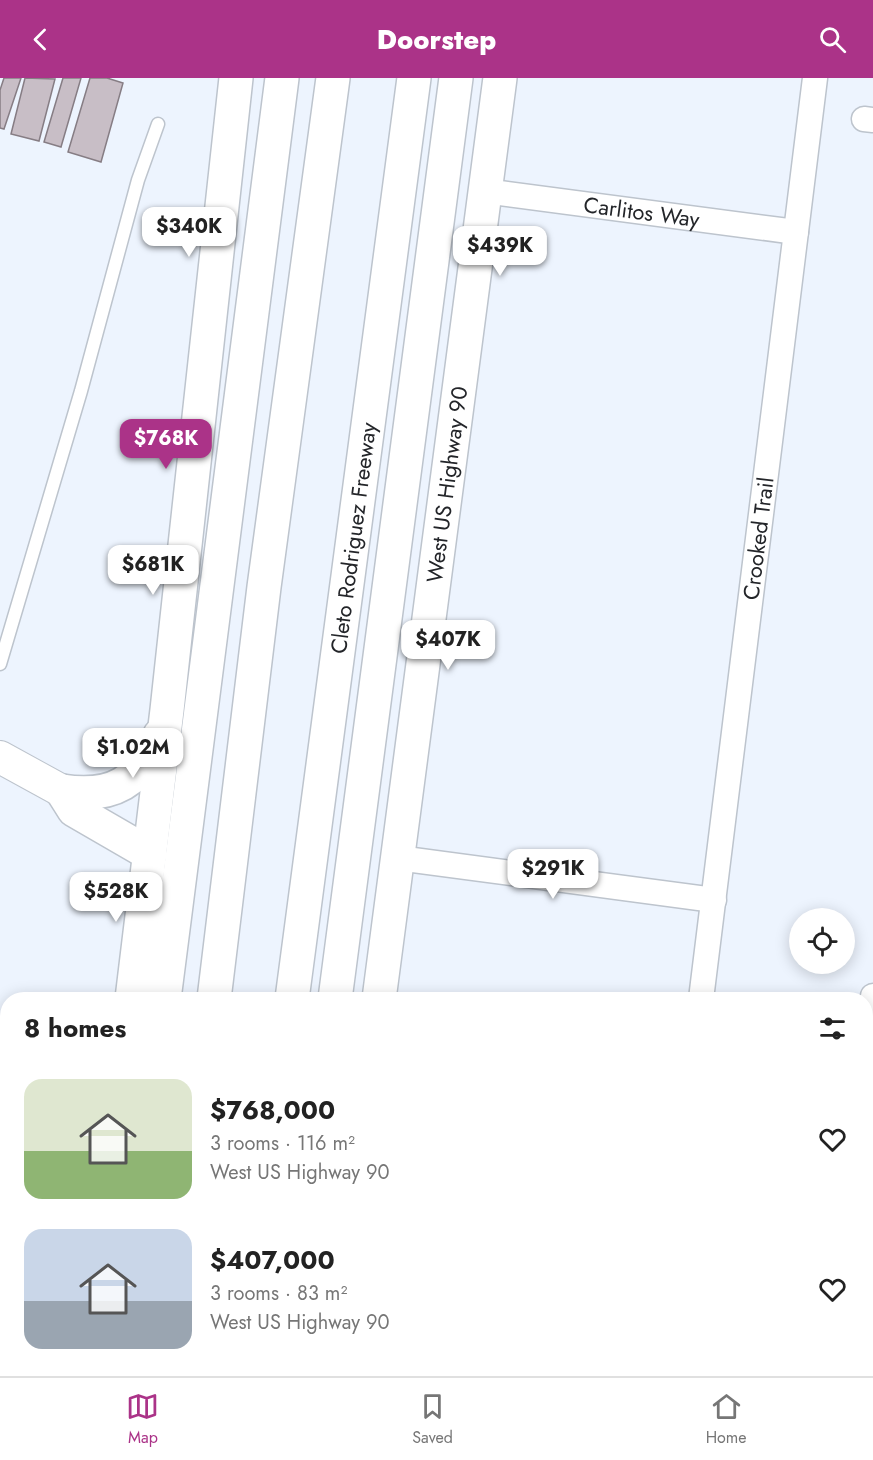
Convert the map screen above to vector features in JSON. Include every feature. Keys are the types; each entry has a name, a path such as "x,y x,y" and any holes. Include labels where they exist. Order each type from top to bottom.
{"main road":[{"path":"133,992 167,710 236,78"},
{"path":"165,992 282,78"},
{"path":"215,992 264,587 333,78"},
{"name":"Cleto Rodriguez Freeway","path":"293,992 414,78"},
{"path":"336,992 456,78"},
{"name":"West US Highway 90","path":"380,992 500,78"},
{"path":"62,791 101,793 131,779 154,747 167,710"},
{"path":"62,791 74,810 150,854"}],"street":[{"name":"Crooked Trail","path":"701,992 814,78"},
{"name":"Carlitos Way","path":"485,191 796,232"},
{"path":"0,757 62,791"},
{"path":"398,858 714,900"}],"lane":[{"path":"0,664 81,391 138,180 158,124"}],"building":[{"path":"4,78 21,78 4,129 0,128 0,90"},
{"path":"25,78 55,79 39,141 11,134"},
{"path":"63,78 81,78 61,147 44,142"},
{"path":"90,78 107,78 123,83 101,162 68,152"}]}
